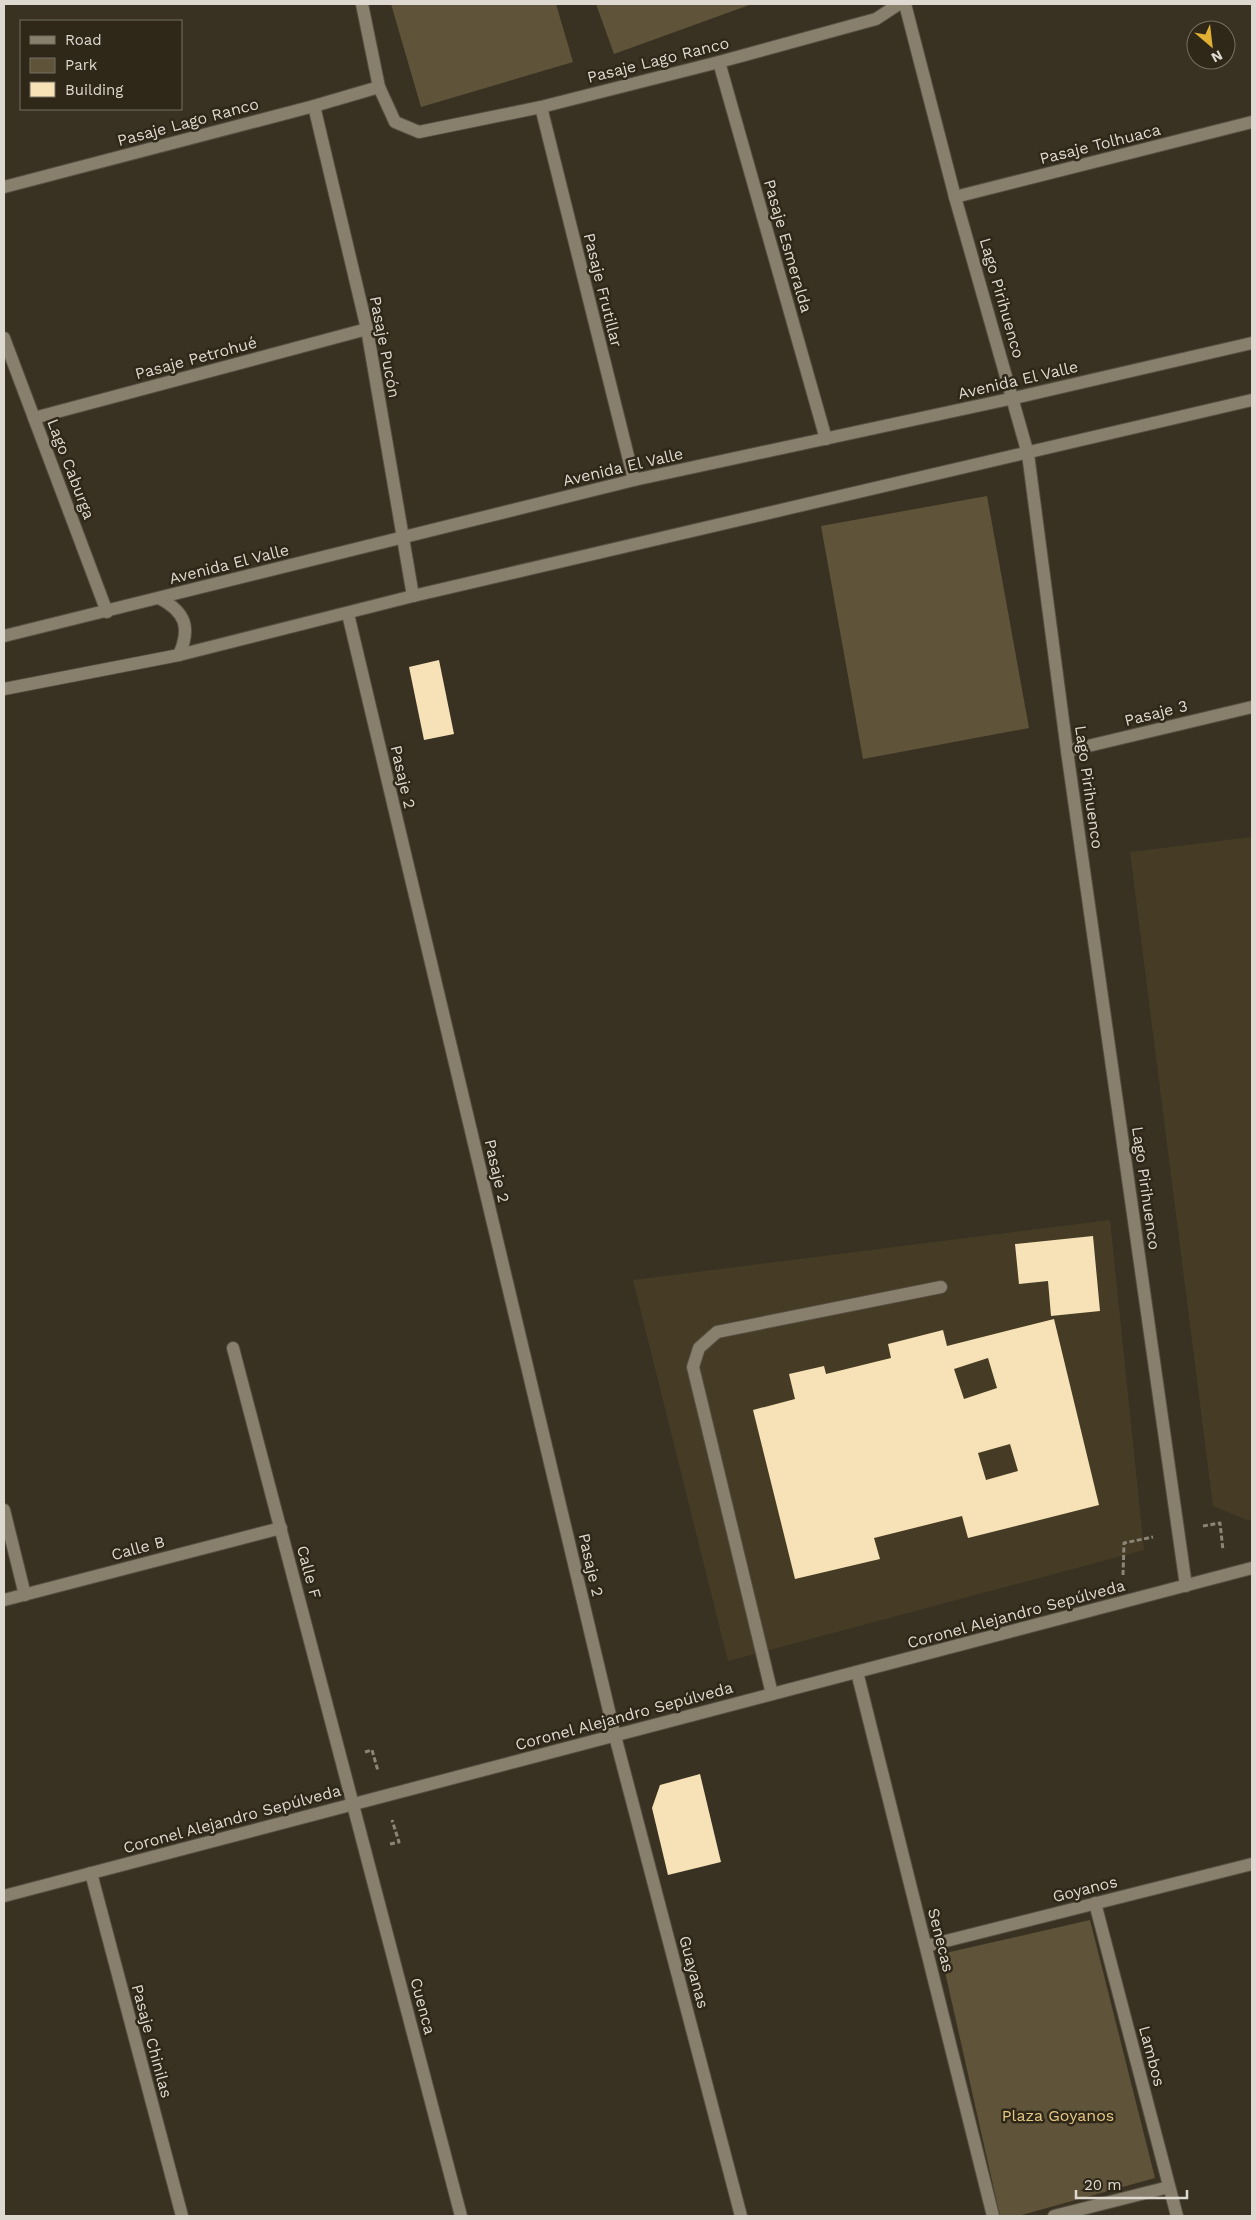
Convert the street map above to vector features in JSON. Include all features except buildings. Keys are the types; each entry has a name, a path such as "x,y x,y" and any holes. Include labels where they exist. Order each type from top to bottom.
{"street":[{"path":"362,4 379,87"},
{"name":"Pasaje Lago Ranco","path":"4,187 314,106 379,87 395,122 419,132 541,107 719,62 876,19 898,4"},
{"name":"Lago Pirihuenco","path":"905,4 955,197 1014,398 1028,454 1067,751 1186,1586"},
{"name":"Pasaje Esmeralda","path":"719,62 826,439"},
{"name":"Pasaje Pucón","path":"314,106 367,329 413,596"},
{"name":"Pasaje Frutillar","path":"541,107 634,480"},
{"name":"Pasaje Tolhuaca","path":"955,197 1252,122"},
{"name":"Pasaje Petrohué","path":"34,418 367,329"},
{"name":"Lago Caburga","path":"4,338 107,612"},
{"name":"Avenida El Valle","path":"4,636 107,612 403,535 634,480 1014,398 1252,343"},
{"path":"4,689 179,655 348,614 413,596 1028,454 1252,400"},
{"path":"159,598 172,605 181,615 186,628 184,642 179,655"},
{"name":"Pasaje 2","path":"348,614 615,1736"},
{"name":"Pasaje 3","path":"1067,751 1252,707"},
{"path":"772,1694 693,1366 699,1348 717,1332 941,1287"},
{"name":"Calle F","path":"233,1348 353,1804"},
{"path":"4,1510 25,1595"},
{"name":"Calle B","path":"4,1600 281,1528"},
{"name":"Coronel Alejandro Sepúlveda","path":"4,1896 1252,1568"},
{"name":"Senecas","path":"857,1672 993,2216"},
{"name":"Guayanas","path":"615,1736 741,2216"},
{"name":"Cuenca","path":"353,1804 461,2216"},
{"name":"Goyanos","path":"926,1946 1252,1864"},
{"name":"Pasaje Chinilas","path":"91,1873 182,2216"},
{"name":"Lambos","path":"1095,1903 1177,2216"},
{"path":"1054,2216 1169,2187"}],"shaded area":[{"path":"1252,837 1252,1519 1247,1520 1213,1506 1130,852"},
{"path":"1110,1220 1144,1550 728,1661 633,1280"}],"green space":[{"path":"391,4 556,4 573,62 421,107"},
{"path":"596,4 752,4 614,54"},
{"path":"987,496 1029,728 863,759 821,526"},
{"name":"Plaza Goyanos","path":"1090,1920 1155,2178 1018,2216 1000,2216 941,1954"}]}
